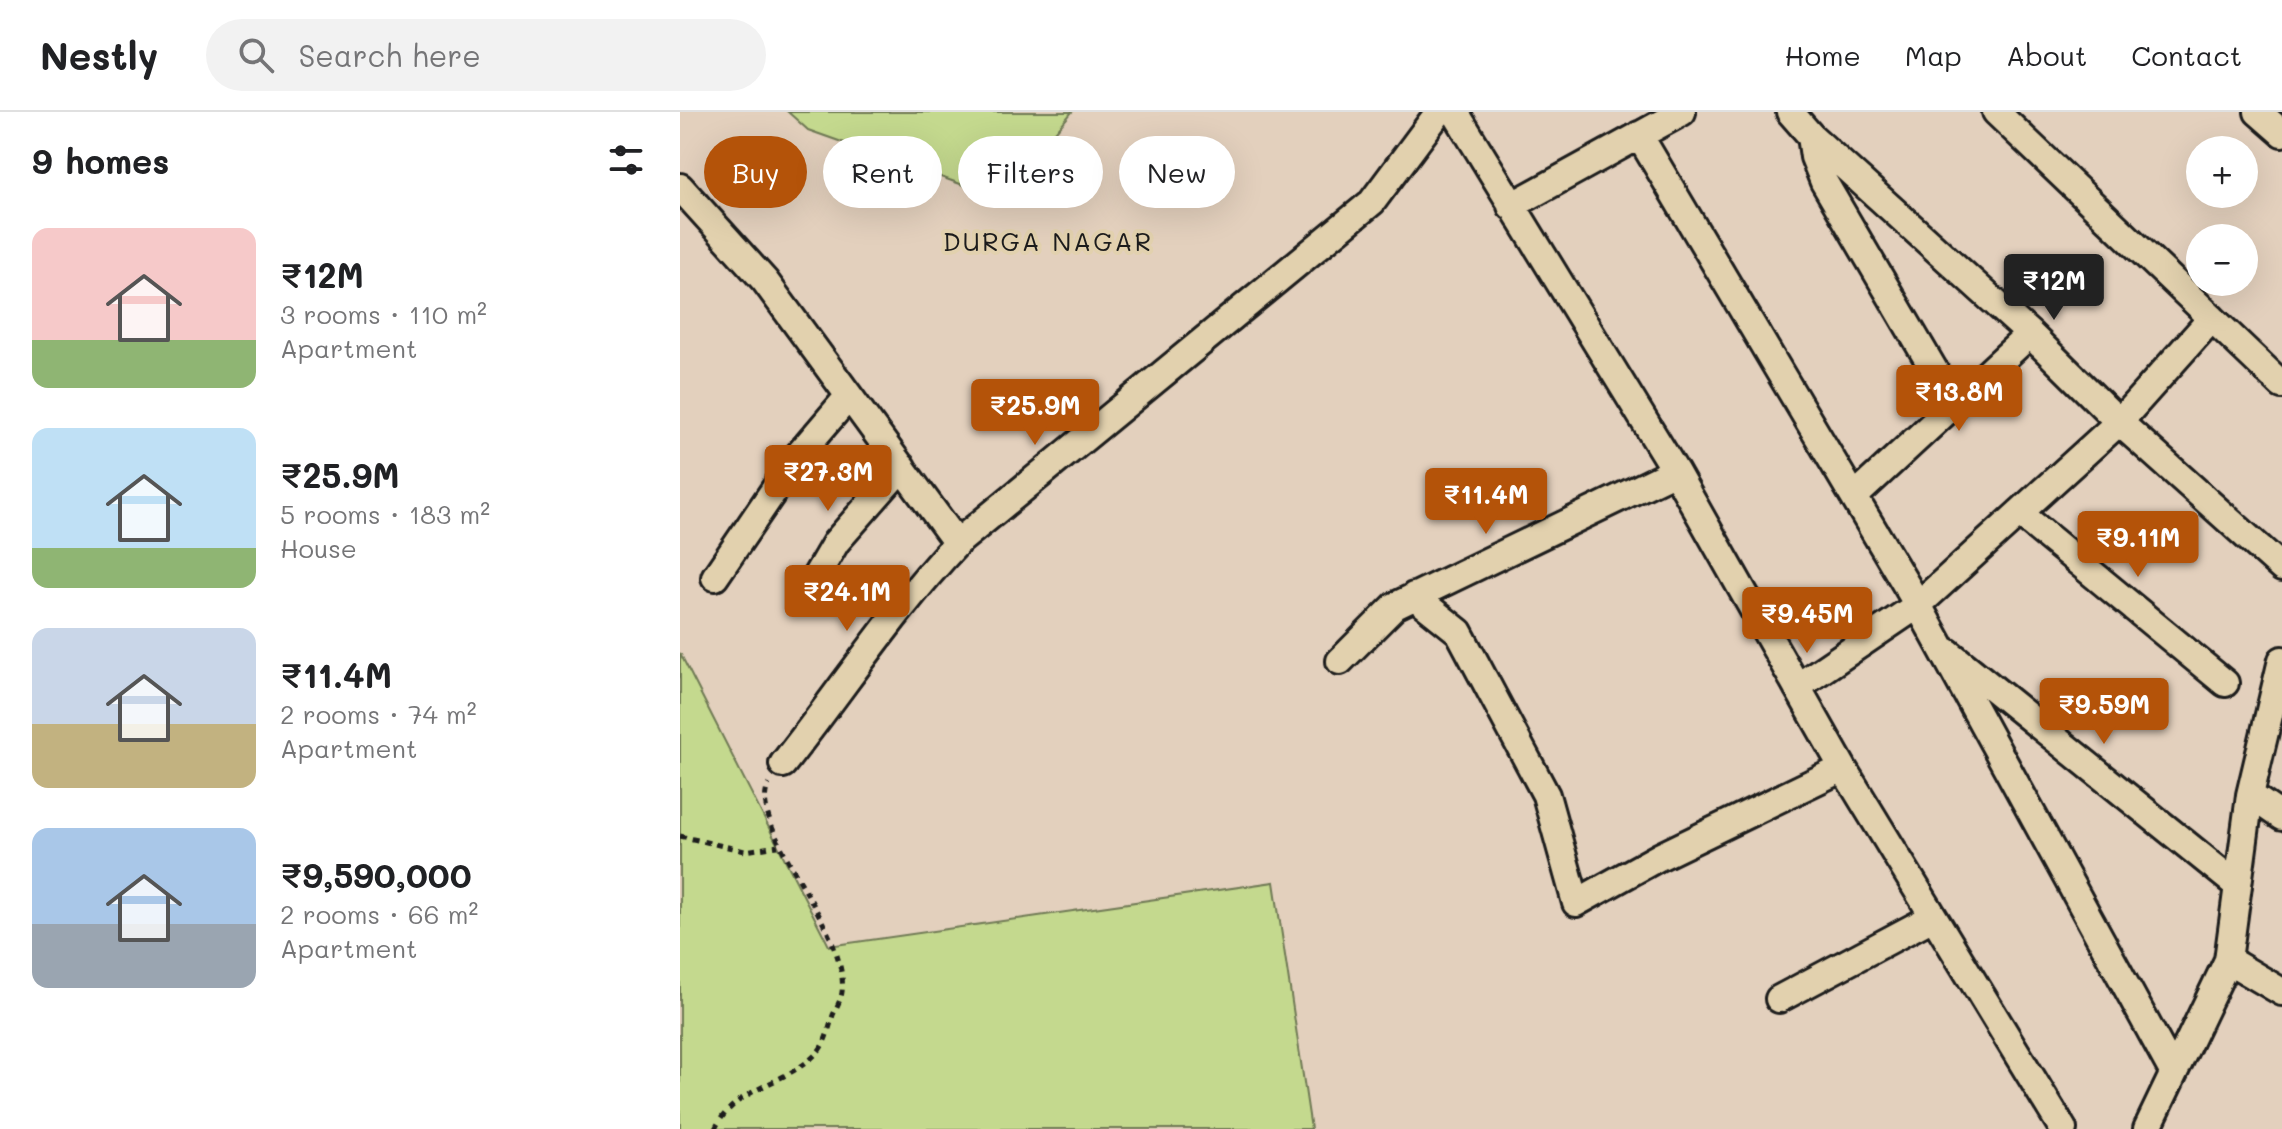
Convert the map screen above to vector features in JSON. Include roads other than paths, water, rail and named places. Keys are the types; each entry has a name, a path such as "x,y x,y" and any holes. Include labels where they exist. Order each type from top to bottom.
{"street":[{"path":"783,764 863,653 916,586 957,543 1372,202 1439,112"},
{"path":"1455,112 1675,471 1843,768 2063,1129"},
{"path":"1511,206 1682,112"},
{"path":"1790,112 1811,136 2030,334 2119,422 2282,568"},
{"path":"1996,112 2282,385"},
{"path":"2258,112 2282,133"},
{"path":"1639,135 1918,605 2172,1070"},
{"path":"1811,136 1814,157 1824,182 1954,404"},
{"path":"680,187 765,281 957,543"},
{"path":"1797,687 1918,605 2119,422 2212,318"},
{"path":"1855,496 2030,334"},
{"path":"715,577 796,458 849,396"},
{"path":"805,595 836,542 902,467"},
{"path":"1340,661 1395,606 1675,471"},
{"path":"2019,513 2225,683"},
{"path":"1414,596 1459,632 1546,795 1576,903 1659,857 1843,768"},
{"path":"1939,644 2238,886"},
{"path":"2147,1129 2172,1070 2228,960 2250,795 2282,660"},
{"path":"2250,795 2282,817"},
{"path":"1779,999 1933,917"},
{"path":"2228,960 2282,992"}],"district":[{"name":"DURGA NAGAR","path":"1048,242"}]}
